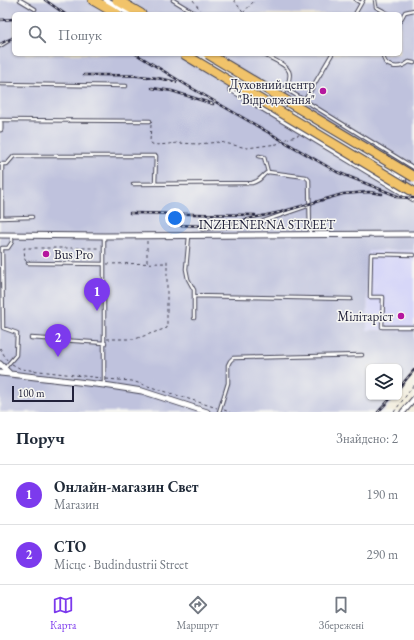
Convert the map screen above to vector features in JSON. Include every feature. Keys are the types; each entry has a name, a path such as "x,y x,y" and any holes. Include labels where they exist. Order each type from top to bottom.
{"highway":[{"path":"93,0 114,12"},
{"path":"117,0 138,12"},
{"path":"187,56 402,188 414,192"},
{"path":"211,56 414,177"}],"street":[{"path":"106,0 127,12"},
{"path":"200,56 404,177 402,188"},
{"path":"231,89 402,188 414,200"},
{"path":"0,123 0,129"},
{"name":"INZHENERNA STREET","path":"0,235 190,236 414,234"},
{"path":"0,364 10,374"},
{"path":"0,373 104,385 148,393 207,412"},
{"path":"403,412 414,399"}],"lane":[{"path":"20,0 35,9"},
{"path":"173,0 193,12"},
{"path":"356,0 361,3"},
{"path":"356,12 363,0"},
{"path":"375,0 376,7 385,12"},
{"path":"402,17 405,12 414,10"},
{"path":"0,46 8,41"},
{"path":"267,56 288,68 290,74 290,82 278,102"},
{"path":"305,100 331,56"},
{"path":"383,56 383,59 387,64 393,67 404,67 409,62 414,62"},
{"path":"0,84 126,86"},
{"path":"286,89 414,168"},
{"path":"294,112 298,96"},
{"path":"0,120 150,121"},
{"path":"32,217 1,218 1,164 7,164 14,156 156,156 155,184"},
{"path":"259,156 264,157 268,172"},
{"path":"392,170 395,156"},
{"path":"133,184 252,183 258,182 268,172 306,177 309,180 310,235"},
{"path":"202,229 261,222 310,205"},
{"path":"4,369 16,355 17,333 3,328 2,248 8,248 12,242 12,235"},
{"path":"104,236 104,385"},
{"path":"190,236 186,269 188,279 194,290 194,318"},
{"path":"414,255 371,254 370,297 383,297 382,327 414,327"},
{"path":"28,263 104,264"},
{"path":"194,296 352,300"},
{"path":"31,338 105,343"},
{"path":"219,412 228,383 228,365 230,360 233,358 362,354"}],"path":[{"path":"193,0 202,12"},
{"path":"234,0 242,12"},
{"path":"244,12 255,0"},
{"path":"150,121 150,141 152,144 159,146 178,143 198,144 220,142 247,148 277,144 286,139 302,134"},
{"path":"147,238 147,263"},
{"path":"28,263 25,260 24,248 104,248"},
{"path":"105,339 135,339 167,328 167,260"},
{"path":"104,264 167,263"},
{"path":"394,412 414,385"}],"shaded area":[{"path":"0,0 414,0 414,250 368,251 367,330 414,331 414,372 402,388 402,364 366,364 366,400 393,400 384,412 0,412"},
{"path":"414,250 414,331 367,330 368,251"}],"railway":[{"path":"45,0 62,12"},
{"path":"0,20 12,19"},
{"path":"0,44 12,38"},
{"path":"139,56 188,86 337,172 400,197"},
{"path":"84,75 142,76 176,82"},
{"path":"152,88 172,91 213,104"},
{"path":"170,225 214,226 281,212 343,194 369,192 382,194"},
{"path":"396,197 414,198"},
{"path":"130,213 255,215"},
{"path":"402,384 414,370"},
{"path":"378,412 389,400"}],"place":[{"name":"Духовний центр \"Відродження\"","path":"323,91"},
{"name":"Bus Pro","path":"46,254"},
{"name":"Онлайн-магазин Свет","path":"97,311"},
{"name":"Мілітаріст","path":"401,316"},
{"name":"СТО","path":"58,357"}]}
